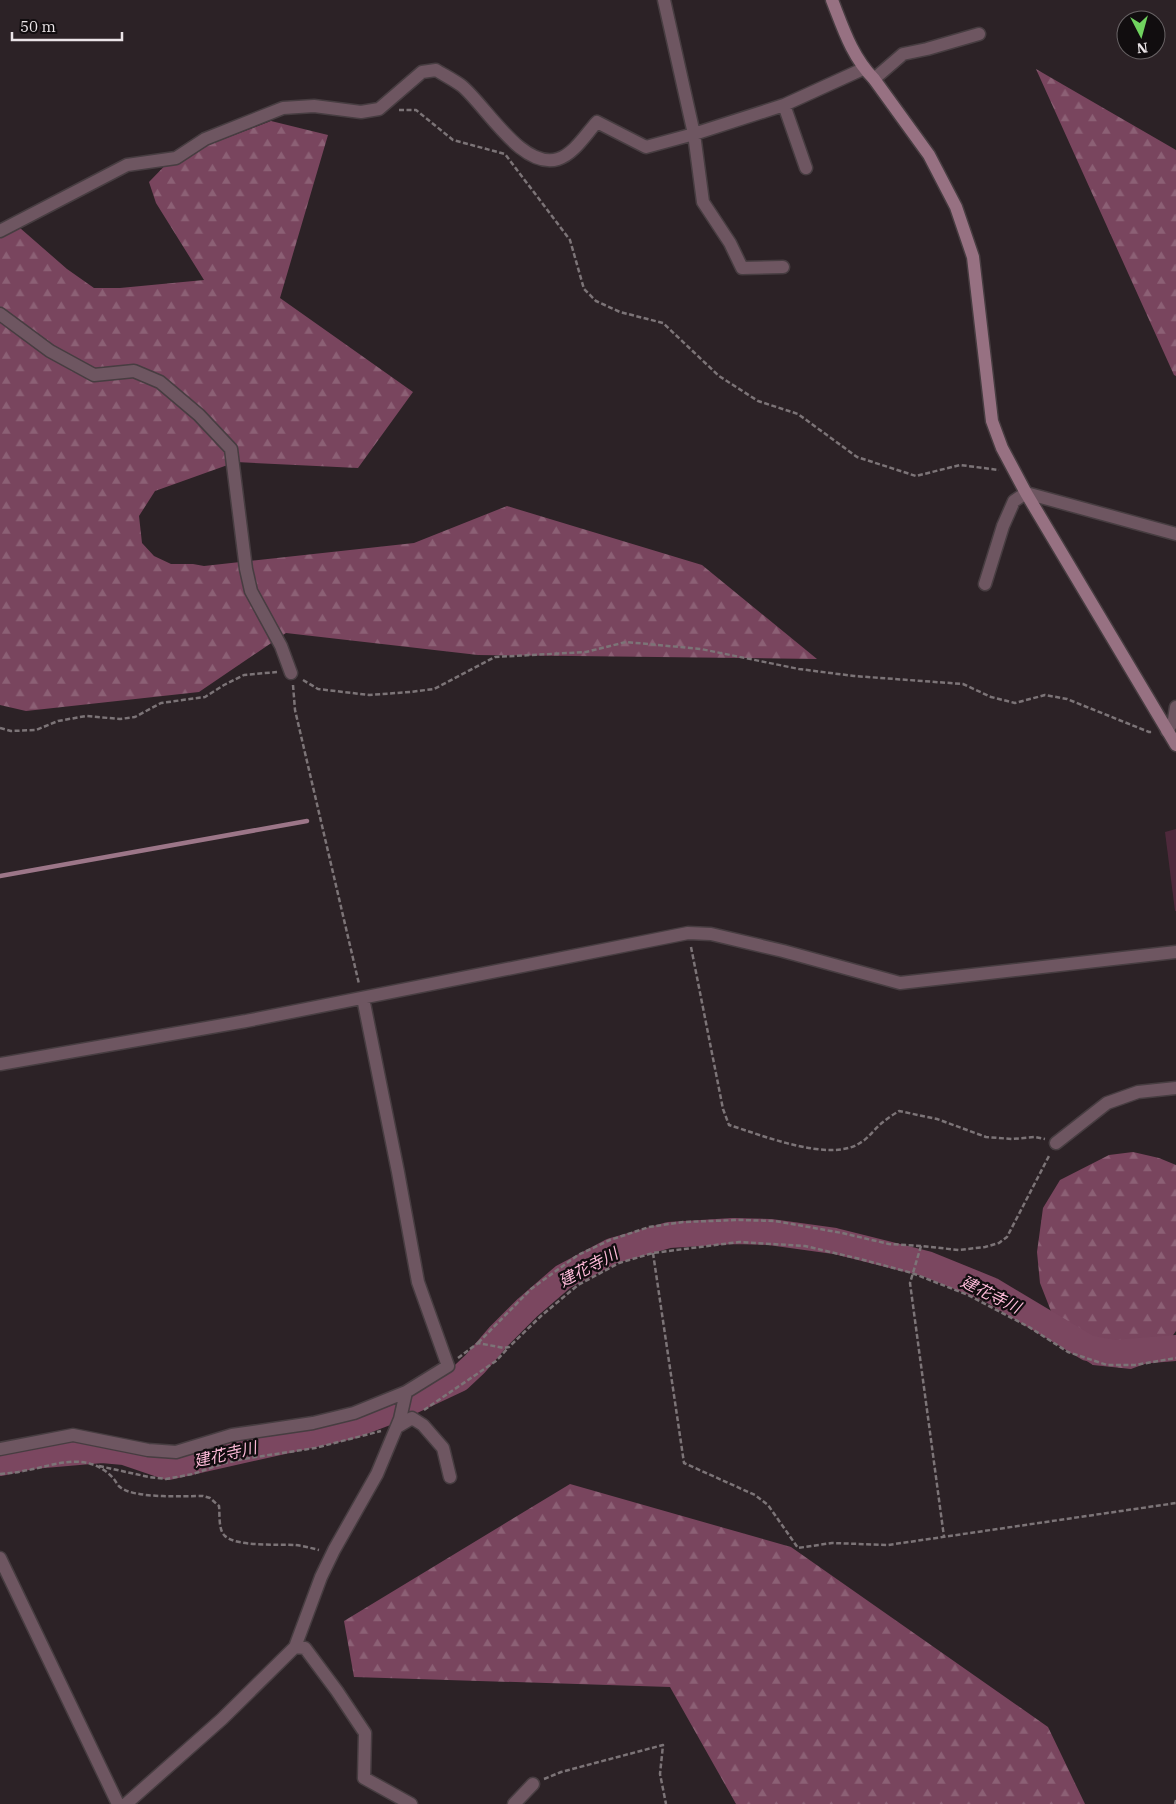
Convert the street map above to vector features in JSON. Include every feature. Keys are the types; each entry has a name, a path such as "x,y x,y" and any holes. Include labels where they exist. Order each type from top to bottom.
{"street":[{"path":"664,0 694,134 703,202 730,243 742,268 783,267"},
{"path":"832,0 848,43 863,69 874,79 929,155 956,206 973,257 992,420 1002,448 1026,493 1176,745"},
{"path":"874,79 903,54 979,34"},
{"path":"0,231 126,166 176,158 204,139 283,108 314,106 361,112 379,109 422,72 436,70 462,87 512,141 541,160 558,159 570,152 597,122 646,147 694,134 784,104 863,69"},
{"path":"784,104 806,168"},
{"path":"0,314 50,351 94,375 134,371 160,382 199,415 231,449 250,591 281,646 291,673"},
{"path":"984,584 1014,501 1026,493 1176,534"},
{"path":"1167,731 1174,720 1176,707"},
{"path":"0,1064 246,1021 688,933 712,934 900,983 1176,952"},
{"path":"0,1448 73,1435 148,1450 176,1452 232,1435 313,1423 354,1413 405,1395 448,1366 418,1282 363,998"},
{"path":"1056,1143 1106,1103 1138,1092 1176,1088"},
{"path":"126,1804 222,1718 295,1647 321,1577 332,1554 377,1474 403,1422 405,1395"},
{"path":"403,1422 423,1425 442,1448 450,1477"},
{"path":"0,1558 118,1804"},
{"path":"295,1647 305,1648 366,1733 364,1778 411,1804"},
{"path":"514,1804 533,1784"}],"path":[{"path":"379,109 416,110 453,140 505,154 570,240 584,289 596,301 620,312 663,322 719,376 758,401 798,414 857,457 916,476 960,465 1015,472"},
{"path":"0,728 11,731 36,730 58,721 86,716 120,719 135,717 161,703 205,697 244,675 276,672 291,673 318,689 369,695 434,689 495,657 586,652 626,642 701,649 799,669 854,676 963,684 991,697 1015,703 1045,695 1067,699 1149,732 1167,731"},
{"path":"291,673 295,710 363,998"},
{"path":"448,1366 478,1343 531,1289 578,1255 610,1240 649,1227 683,1222 775,1221 889,1244 959,1250 985,1247 999,1243 1007,1237 1056,1143 1035,1137 1012,1139 986,1137 938,1119 899,1111 882,1122 860,1144 838,1151 798,1146 729,1125 722,1109 688,933"},
{"path":"0,1474 81,1462 166,1479 193,1474 243,1458 315,1448 403,1422 496,1361 541,1316 578,1285 619,1263 653,1253 739,1242 804,1246 913,1273 968,1295 1029,1327 1068,1352 1107,1365 1135,1364 1176,1358"},
{"path":"921,1246 910,1283 944,1537"},
{"path":"653,1253 684,1463 755,1495 768,1504 798,1548 832,1543 888,1545 1176,1503"},
{"path":"478,1343 504,1348 509,1347"},
{"path":"92,1464 102,1469 120,1487 129,1492 210,1498 219,1506 222,1530 225,1537 246,1544 297,1545 332,1554"},
{"path":"533,1784 561,1772 663,1745 660,1774 666,1804"}],"green space":[{"path":"1036,69 1176,150 1176,376 1174,375"},
{"path":"271,121 328,135 280,298 413,392 358,468 236,462 155,491 139,516 142,543 154,556 171,564 204,566 414,543 507,506 702,565 817,659 478,655 286,633 199,692 26,711 0,705 0,224 12,221 67,269 94,288 120,288 204,280 156,203 149,182 178,152 208,145"},
{"path":"1133,1152 1159,1158 1176,1165 1176,1331 1155,1360 1131,1369 1093,1365 1065,1347 1040,1283 1037,1252 1043,1208 1060,1180 1109,1155"},
{"path":"570,1484 791,1547 1048,1727 1085,1804 736,1804 670,1687 354,1677 344,1621"}],"shaded area":[{"path":"1176,829 1176,911 1175,911 1165,832"}],"waterway":[{"path":"0,876 307,821"},
{"name":"建花寺川","path":"0,1463 32,1456 102,1450 124,1452 168,1467 351,1426 393,1410 459,1379 527,1308 563,1277 612,1251 669,1235 733,1231 770,1232 835,1241 927,1264 991,1290 1088,1348 1114,1353 1176,1348"}]}
